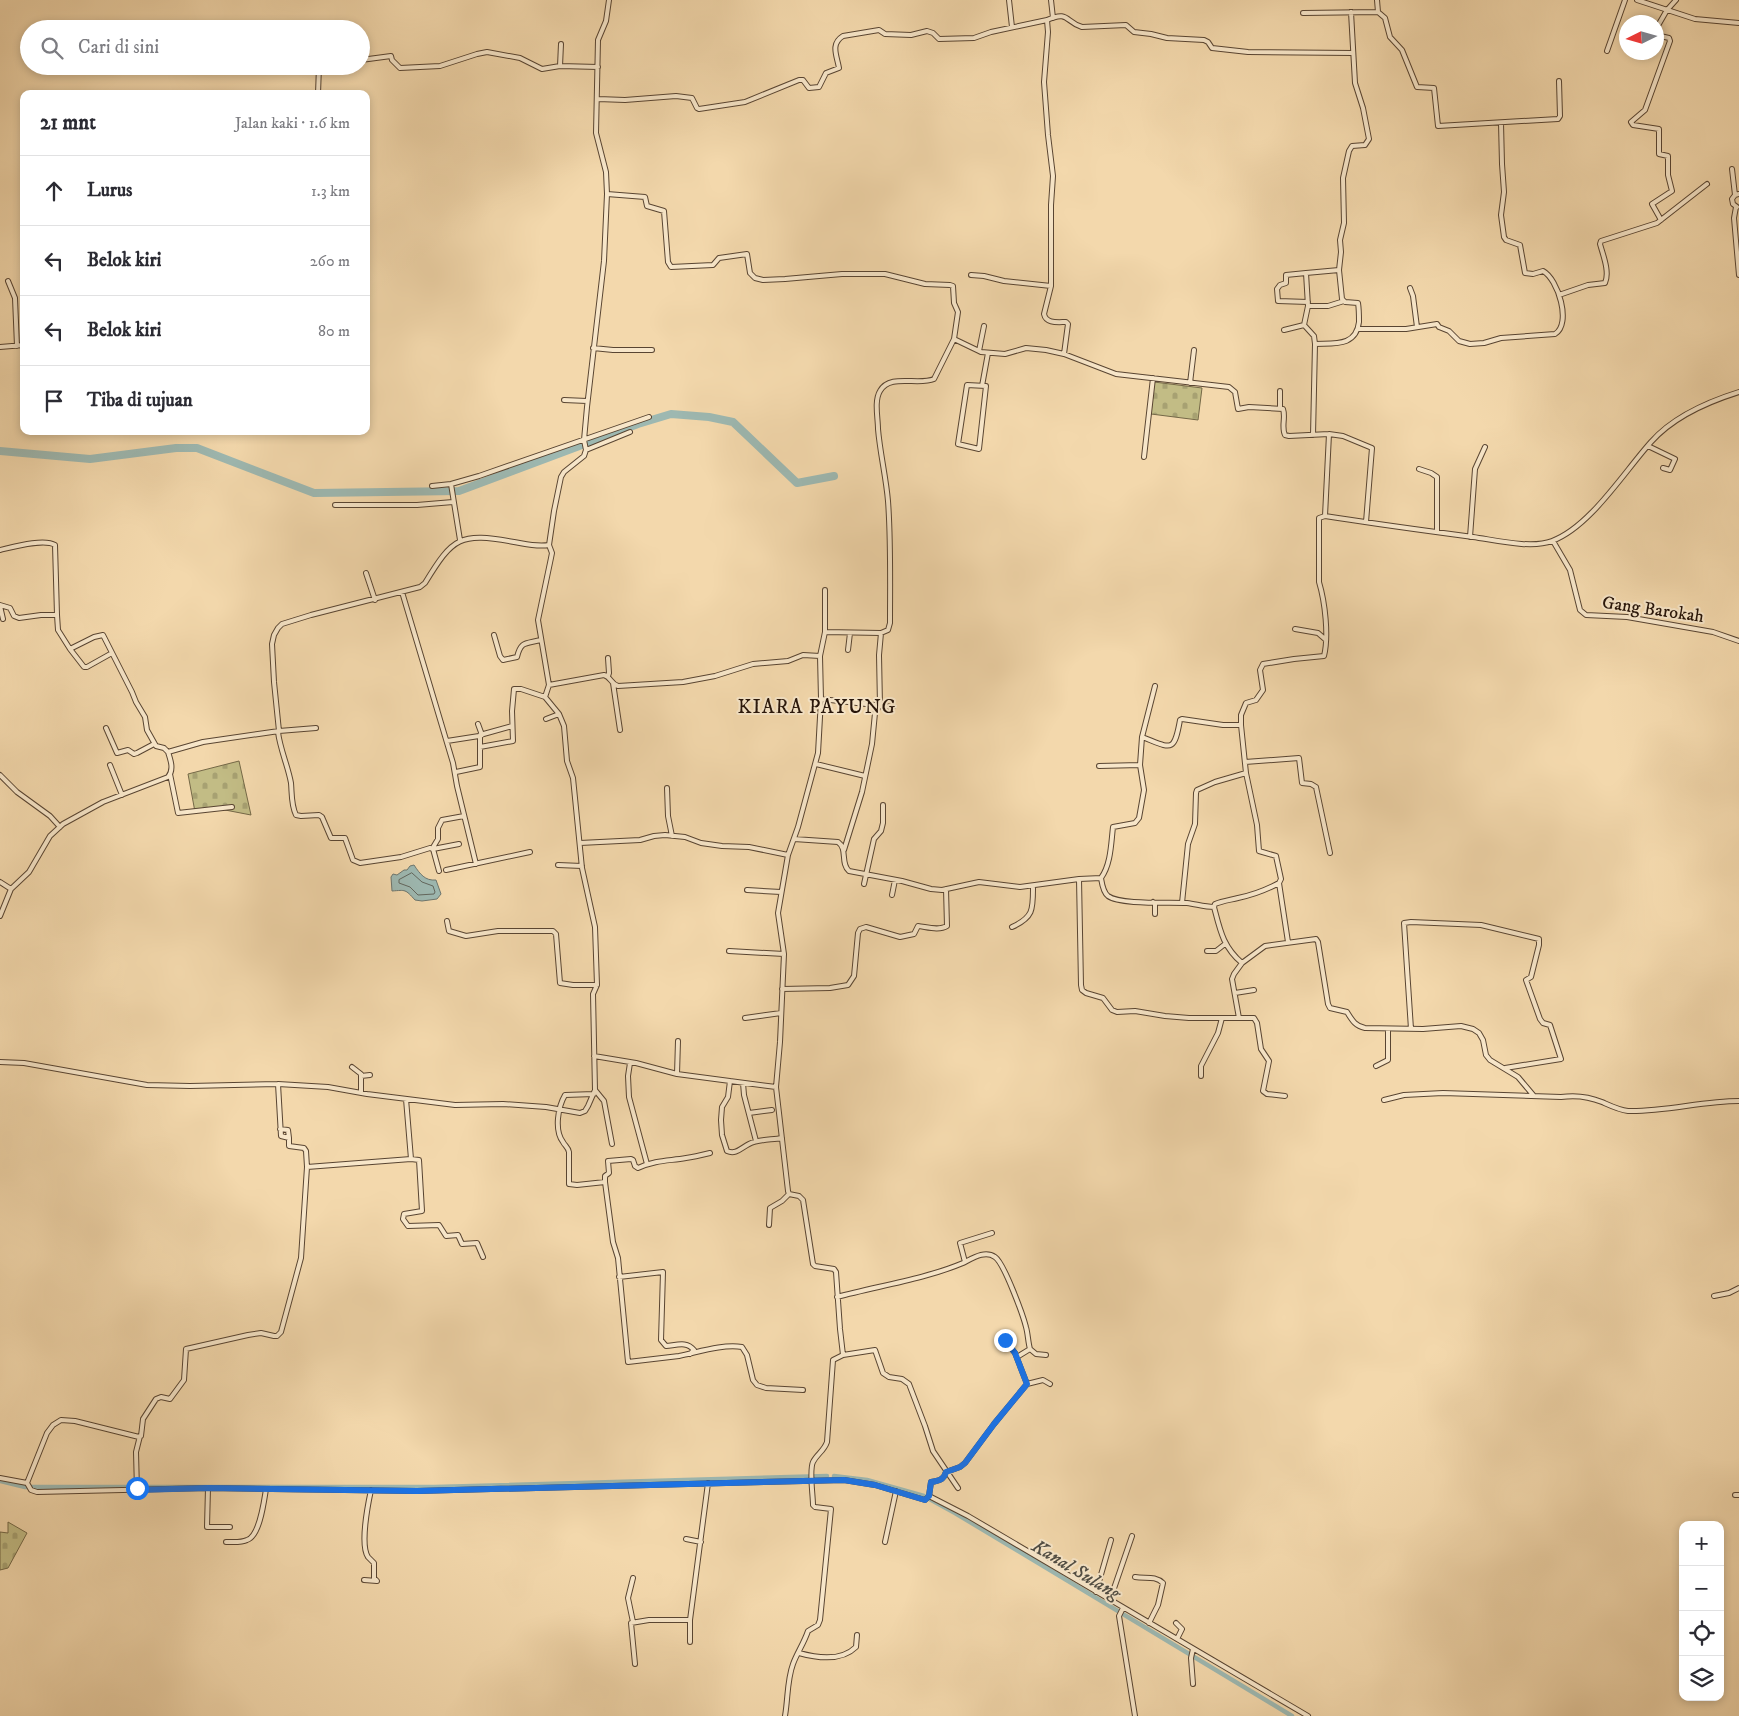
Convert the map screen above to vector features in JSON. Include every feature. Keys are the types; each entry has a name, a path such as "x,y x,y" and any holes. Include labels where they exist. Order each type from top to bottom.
{"street":[{"path":"545,697 549,685 538,620 552,552 549,545 561,477 564,472 584,456 586,450 584,441 587,401 604,261 606,172 596,133 598,40 606,21 609,0"},
{"path":"1009,0 1012,28"},
{"path":"1051,0 1053,18"},
{"path":"1377,0 1378,12"},
{"path":"1607,51 1625,0"},
{"path":"1638,0 1695,19 1739,23"},
{"path":"1664,15 1676,0"},
{"path":"1344,301 1342,300 1338,270 1341,252 1340,240 1344,223 1343,178 1349,151 1352,146 1365,144 1369,139 1363,108 1355,83 1351,12"},
{"path":"1302,13 1378,12 1385,18 1390,37 1402,50 1417,87 1434,88 1438,126 1559,118 1559,81"},
{"path":"598,99 624,100 676,96 692,98 697,108 700,109 738,104 799,80 803,80 809,88 819,87 826,73 839,68 834,49 838,39 843,36 879,30 885,34 911,35 927,31 933,33 939,39 949,40 974,38 991,32 1065,16 1072,23 1082,27 1126,26 1134,32 1167,38 1204,40 1212,48 1234,51 1354,53"},
{"path":"1047,20 1048,32 1044,82 1053,176 1051,286 1044,314 1048,320 1066,322 1068,324 1064,354"},
{"path":"1664,37 1669,38 1670,41 1664,58"},
{"path":"560,66 562,44"},
{"path":"370,59 391,56 400,68 435,67 488,52 520,58 542,69 560,66 598,67"},
{"path":"1661,220 1652,204 1672,191 1668,175 1668,156 1660,154 1659,129 1632,125 1631,122 1645,110 1663,60"},
{"path":"318,90 319,75"},
{"path":"1358,329 1383,330 1437,324 1439,327 1449,331 1459,341 1470,344 1501,338 1555,334 1562,327 1563,318 1560,295 1553,280 1545,272 1541,271 1533,274 1525,273 1520,245 1506,240 1504,237 1501,217 1504,194 1501,123"},
{"path":"1732,169 1737,195 1732,199 1733,204 1738,207 1734,218 1739,275"},
{"path":"1560,295 1588,285 1606,283 1607,275 1600,244 1601,241 1647,227 1661,220 1707,184"},
{"path":"607,194 645,198 647,206 664,212 668,262 671,267 713,265 719,258 747,254 750,273 756,279 785,280 842,274 885,274 925,284 953,286 954,303 958,312 954,339 934,379 886,384 880,391 877,401 879,433 888,500 890,575 890,624 888,630 881,633 825,632"},
{"path":"1316,344 1346,342 1352,337 1358,329 1358,303 1344,301 1328,306 1278,301 1277,289 1280,285 1286,283 1286,275 1338,270"},
{"path":"1304,325 1308,304 1306,273"},
{"path":"971,276 984,276 1004,281 1051,286"},
{"path":"8,281 15,298 17,346"},
{"path":"1410,288 1414,296 1417,327"},
{"path":"1284,330 1304,325"},
{"path":"1304,325 1314,336 1316,344 1313,435"},
{"path":"979,351 984,326"},
{"path":"954,339 972,349 988,353 1005,354 1026,348 1046,350 1064,354 1116,374 1229,386 1235,392 1238,409 1249,407 1280,408 1284,410 1284,431 1286,435 1329,434 1343,436 1379,450"},
{"path":"0,347 20,346"},
{"path":"594,348 652,350"},
{"path":"1190,383 1194,350"},
{"path":"982,386 988,353"},
{"path":"1144,457 1153,378"},
{"path":"967,385 982,386 986,386 979,449 958,444 967,385"},
{"path":"1280,390 1280,408"},
{"path":"1288,942 1281,880 1276,856 1259,851 1257,825 1246,773 1241,715 1246,703 1256,700 1263,690 1260,670 1263,664 1323,657 1326,649 1326,640 1323,599 1319,582 1319,520 1321,517 1325,516 1531,544 1553,541 1566,534 1600,505 1648,446 1674,422 1706,405 1739,392"},
{"path":"564,400 587,401"},
{"path":"432,486 451,485 584,441 649,417"},
{"path":"586,450 630,432"},
{"path":"1325,516 1329,434"},
{"path":"1648,446 1674,459 1670,470 1663,468"},
{"path":"1470,537 1475,469 1485,447"},
{"path":"1366,522 1372,448"},
{"path":"1419,469 1437,477 1437,532"},
{"path":"451,485 460,540"},
{"path":"335,505 417,505 453,502"},
{"path":"459,844 412,852 400,857 360,863 353,860 346,838 331,838 322,817 319,815 296,815 293,810 290,782 278,731 273,639 276,631 282,624 423,585 440,559 460,540 477,538 538,546 549,545"},
{"name":"Gang Barokah","path":"1553,541 1570,570 1580,610 1586,615 1627,617 1688,627 1713,632 1739,641"},
{"path":"0,550 20,545 48,543 55,545 58,630 84,667 112,653"},
{"path":"366,573 374,600"},
{"path":"789,1194 782,1138 776,1109 784,954 778,913 788,855 816,764 821,699 820,656 825,632 825,590"},
{"path":"402,592 456,772 457,786 476,864"},
{"path":"3,619 0,606 10,608 14,616 19,618 41,614 56,615"},
{"path":"1295,629 1318,633 1326,640"},
{"path":"848,650 850,633"},
{"path":"881,633 879,655 880,706 875,713 872,744 844,851 844,866 847,869 931,889 946,889 980,882 1020,888 1080,878 1100,878"},
{"path":"70,649 101,635 105,637 145,717 147,730 154,744 168,752 172,768 170,774 178,813 232,807"},
{"path":"494,635 503,660 517,657 518,648 523,644 541,640"},
{"path":"613,684 618,686 683,682 715,676 753,664 788,661 803,655 820,656"},
{"path":"608,658 610,673 608,676 613,684 620,730"},
{"path":"549,685 604,675 608,676"},
{"path":"1154,686 1142,737 1140,764 1144,790 1139,818 1135,823 1113,827 1113,840 1106,868 1100,878 1105,893 1113,899 1214,907"},
{"path":"0,1062 24,1063 147,1085 278,1084 328,1087 455,1105 503,1104 582,1112 588,1106 595,1092 594,994 597,985 595,927 582,866 573,778 567,761 564,726 558,714 545,697 521,689 514,689 512,726 514,741 480,747"},
{"path":"821,699 893,707"},
{"path":"546,719 558,714"},
{"path":"1142,737 1164,746 1170,746 1177,739 1180,720 1182,719 1223,726 1241,725"},
{"path":"456,772 480,767 481,735 478,724"},
{"path":"447,741 481,735 512,726"},
{"path":"106,728 117,753 128,750 134,754 154,744"},
{"path":"168,752 203,742 278,731 316,728"},
{"path":"1245,762 1299,758 1302,783 1316,786 1330,853"},
{"path":"816,764 865,776"},
{"path":"1098,766 1140,764"},
{"path":"110,765 122,795"},
{"path":"1182,903 1188,844 1195,824 1196,792 1216,782 1246,773"},
{"path":"0,774 17,792 50,816 60,826"},
{"path":"0,916 12,889 29,872 50,836 60,826 102,802 164,779 170,774"},
{"path":"667,788 668,816 672,836"},
{"path":"864,884 874,839 881,831 883,823 883,805"},
{"path":"439,871 432,849 438,839 438,828 442,820 464,816"},
{"path":"580,843 640,840 654,836 672,836 701,843 749,847 788,855"},
{"path":"794,839 838,842 844,851"},
{"path":"446,870 530,852"},
{"path":"558,865 582,866"},
{"path":"1080,878 1082,990 1103,998 1112,1010 1117,1012 1135,1011 1189,1018 1251,1018 1256,1020 1260,1049 1269,1061 1263,1091 1267,1094 1285,1096"},
{"path":"892,895 895,880"},
{"path":"0,882 12,889"},
{"path":"1214,907 1218,902 1260,892 1280,883"},
{"path":"1012,927 1029,917 1033,907 1033,886"},
{"path":"782,989 830,988 848,985 854,976 860,929 866,927 900,937 914,934 918,926 943,928 947,926 946,889"},
{"path":"746,890 781,892"},
{"path":"1153,902 1155,904 1155,914"},
{"path":"1214,907 1225,944 1242,963"},
{"path":"448,921 449,931 466,936 498,931 553,931 556,934 560,983 597,985"},
{"path":"1411,1029 1404,923 1481,925 1540,939 1531,977 1526,980 1540,1019 1543,1023 1550,1026 1561,1059 1505,1068"},
{"path":"1239,1018 1232,979 1242,963 1265,946 1317,940 1330,1008 1347,1012 1350,1019 1360,1027 1411,1029 1461,1026 1473,1029 1479,1033 1483,1040 1486,1055 1490,1060 1518,1077 1534,1096"},
{"path":"1207,951 1216,951 1225,944"},
{"path":"730,951 784,954"},
{"path":"1235,993 1254,990"},
{"path":"745,1018 781,1013"},
{"path":"1201,1076 1201,1066 1218,1033 1222,1018"},
{"path":"1376,1066 1388,1060 1388,1029"},
{"path":"677,1074 678,1041"},
{"path":"594,1056 677,1074 776,1087"},
{"path":"630,1063 628,1076 629,1097 647,1164"},
{"path":"352,1067 361,1076 361,1093"},
{"path":"361,1076 370,1076"},
{"path":"730,1081 728,1097 722,1107 721,1120 722,1135 727,1151 730,1153 756,1142 782,1138"},
{"path":"743,1082 744,1095 756,1142"},
{"path":"278,1084 281,1136 289,1138"},
{"path":"595,1092 565,1095 558,1123 563,1143 569,1152 569,1184 577,1186 605,1182"},
{"path":"595,1092 604,1101 612,1144"},
{"path":"1384,1100 1404,1094 1571,1096 1600,1101 1627,1111 1657,1110 1706,1102 1739,1100"},
{"path":"406,1099 411,1158"},
{"path":"749,1112 776,1109"},
{"path":"137,1487 136,1452 143,1419 156,1399 171,1398 184,1380 186,1349 261,1333 277,1336 281,1332 301,1258 308,1167 304,1148 289,1146 288,1130 280,1129"},
{"path":"710,1153 647,1164 636,1168 631,1159 609,1160 609,1173 605,1176 605,1182 613,1242 618,1258 628,1362 735,1346 742,1347 747,1355 752,1380 757,1385 766,1388 803,1390"},
{"path":"308,1167 411,1158 419,1160 422,1211 404,1214 403,1219 408,1226 439,1225 446,1236 458,1235 462,1244 477,1243 483,1258"},
{"path":"769,1225 770,1208 789,1194"},
{"path":"789,1194 803,1198 812,1263 815,1266 834,1268 836,1270 843,1355"},
{"path":"965,1262 960,1243 992,1233"},
{"path":"837,1297 922,1276 985,1254 994,1256 1011,1284 1027,1329 1030,1349 1036,1354 1046,1355"},
{"path":"619,1277 663,1272 661,1340 666,1346 689,1345 694,1350 690,1354"},
{"path":"1714,1296 1739,1288"},
{"path":"1005,1340 1012,1347 1027,1384"},
{"path":"1017,1357 1030,1349"},
{"path":"785,1716 791,1672 808,1631 818,1625 820,1620 831,1509 815,1507 813,1505 812,1473 813,1462 824,1450 827,1442 833,1360 843,1355 875,1350 883,1374 902,1379 909,1384 933,1451 958,1488"},
{"path":"928,1497 931,1482 936,1482 945,1476 946,1472 965,1463 1027,1384 1044,1380 1050,1384"},
{"path":"29,1486 47,1433 53,1424 61,1420 140,1436"},
{"path":"0,1478 29,1486 37,1492 137,1487 417,1491 812,1479 854,1480 922,1499 928,1497 968,1516 1308,1716"},
{"path":"690,1642 690,1620 708,1483"},
{"path":"208,1488 207,1527 230,1527"},
{"path":"226,1542 248,1540 252,1536 256,1530 266,1489"},
{"path":"364,1580 376,1581 374,1578 374,1563 368,1558 365,1546 367,1524 365,1516 372,1490"},
{"path":"885,1542 896,1491"},
{"path":"1110,1600 1132,1536"},
{"path":"686,1540 701,1542"},
{"path":"1096,1592 1111,1540"},
{"path":"633,1578 628,1598 633,1622 631,1625 635,1664"},
{"path":"1135,1578 1152,1578 1161,1580 1163,1583 1158,1605 1149,1623"},
{"path":"1122,1608 1119,1616 1135,1716"},
{"path":"633,1622 690,1620"},
{"path":"1176,1623 1182,1628 1177,1639"},
{"path":"799,1653 825,1658 848,1653 856,1646 857,1635"},
{"path":"1193,1650 1191,1658 1193,1684"}],"green space":[{"path":"1154,382 1202,388 1198,420 1151,414"},
{"path":"239,761 251,815 220,809 195,812 188,774"},
{"path":"8,1522 27,1533 8,1568 0,1570 0,1532 8,1533"}],"water":[{"path":"414,865 426,878 436,880 441,894 437,899 415,900 405,891 392,891 391,877 393,874 397,875"}],"waterway":[{"path":"0,451 90,459 176,448 197,448 314,493 459,491 638,424 671,414 709,417 733,422 797,483 834,476"},
{"path":"0,1481 25,1487 435,1487 827,1476"},
{"name":"Kanal Sulang","path":"834,1476 867,1480 924,1496 1292,1716"}],"district":[{"name":"KIARA PAYUNG","path":"817,707"}],"route":[{"path":"137,1488 137,1490 208,1488 417,1491 854,1480 925,1500 929,1496 931,1482 936,1482 945,1476 946,1472 965,1463 1027,1384 1015,1353 1005,1340"}]}
